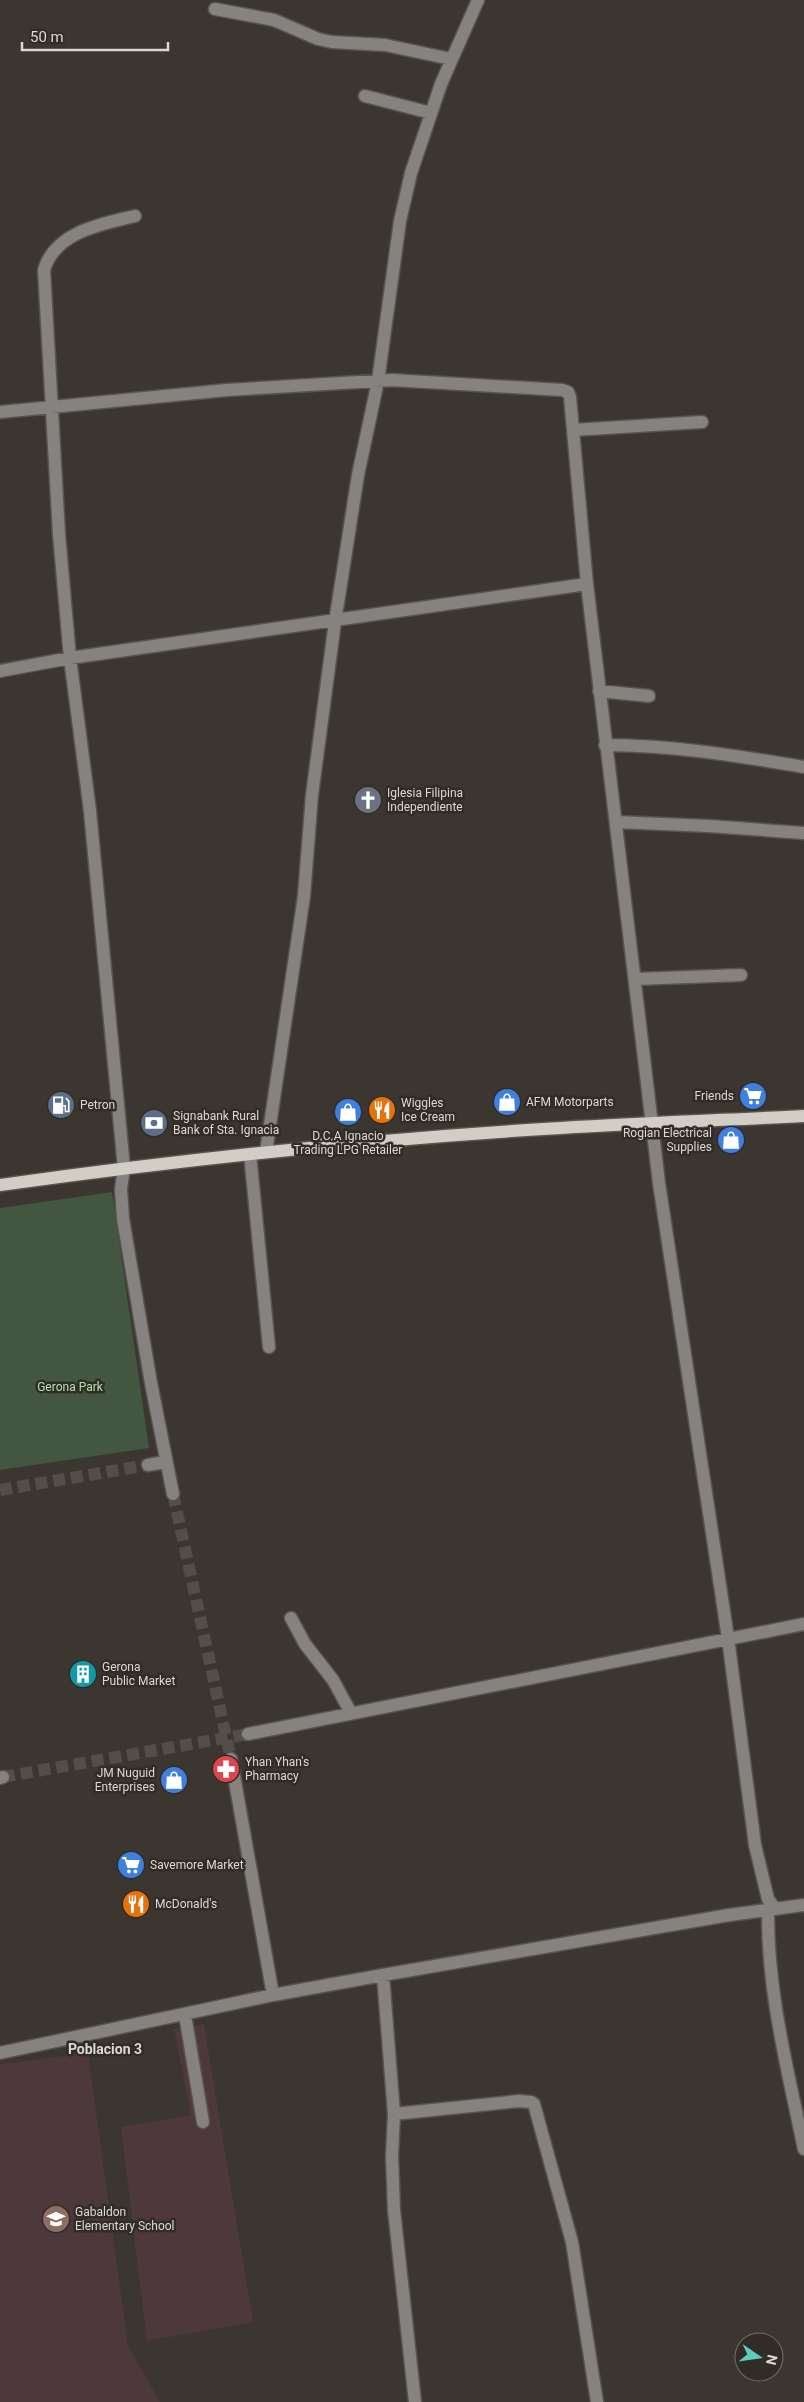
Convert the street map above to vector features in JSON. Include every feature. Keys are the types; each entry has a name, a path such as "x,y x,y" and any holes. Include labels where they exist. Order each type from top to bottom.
{"main road":[{"path":"0,1185 124,1168 266,1152 464,1135 804,1116"}],"street":[{"path":"266,1152 304,896 312,796 335,622 358,475 378,381 400,221 411,173 431,113 451,60 478,0"},
{"path":"215,10 274,20 318,39 332,42 385,45 451,60"},
{"path":"365,96 431,113"},
{"path":"135,216 105,223 70,237 58,245 46,262 44,270 58,534 70,658 90,811 124,1168 121,1189 123,1219 165,1462 173,1494"},
{"path":"0,412 227,390 378,381 562,390 568,392 605,745 665,1229 728,1638 755,1845 771,1909 768,1943 772,1974 804,2149"},
{"path":"573,430 702,422"},
{"path":"0,671 70,658 335,622 587,584"},
{"path":"599,691 650,696"},
{"path":"605,745 701,750 804,767"},
{"path":"616,822 803,832"},
{"path":"635,979 741,974"},
{"path":"250,1154 269,1347"},
{"path":"148,1465 165,1462"},
{"path":"291,1618 305,1644 333,1680 351,1714"},
{"path":"248,1734 804,1624"},
{"path":"231,1759 273,1995"},
{"path":"0,2053 273,1995 771,1909 804,1905"},
{"path":"383,1975 394,2114 392,2156 394,2210 415,2402"},
{"path":"185,2015 203,2122"},
{"path":"394,2114 518,2101 534,2104 572,2242 596,2402"}],"shaded area":[{"path":"204,2024 253,2322 147,2341 121,2127 191,2115 174,2029"},
{"name":"Gabaldon Elementary School","path":"88,2053 128,2346 160,2402 0,2402 0,2064"}],"green space":[{"name":"Gerona Park","path":"112,1192 149,1448 0,1470 0,1208"}],"tunnel":[{"path":"0,1490 148,1465"},
{"path":"173,1494 231,1759"},
{"path":"3,1777 248,1734"}],"place":[{"name":"Iglesia Filipina Independiente","path":"368,800"},
{"name":"Friends","path":"753,1096"},
{"name":"AFM Motorparts","path":"507,1102"},
{"name":"Petron","path":"61,1105"},
{"name":"Wiggles Ice Cream","path":"382,1110"},
{"name":"D.C.A Ignacio Trading LPG Retailer","path":"348,1112"},
{"name":"Signabank Rural Bank of Sta. Ignacia","path":"154,1123"},
{"name":"Rogian Electrical Supplies","path":"731,1140"},
{"name":"Gerona Public Market","path":"83,1674"},
{"name":"Yhan Yhan's Pharmacy","path":"226,1769"},
{"name":"JM Nuguid Enterprises","path":"174,1780"},
{"name":"Savemore Market","path":"131,1865"},
{"name":"McDonald's","path":"136,1904"},
{"name":"Gabaldon Elementary School","path":"56,2219"}],"district":[{"name":"Poblacion 3","path":"105,2049"}]}
